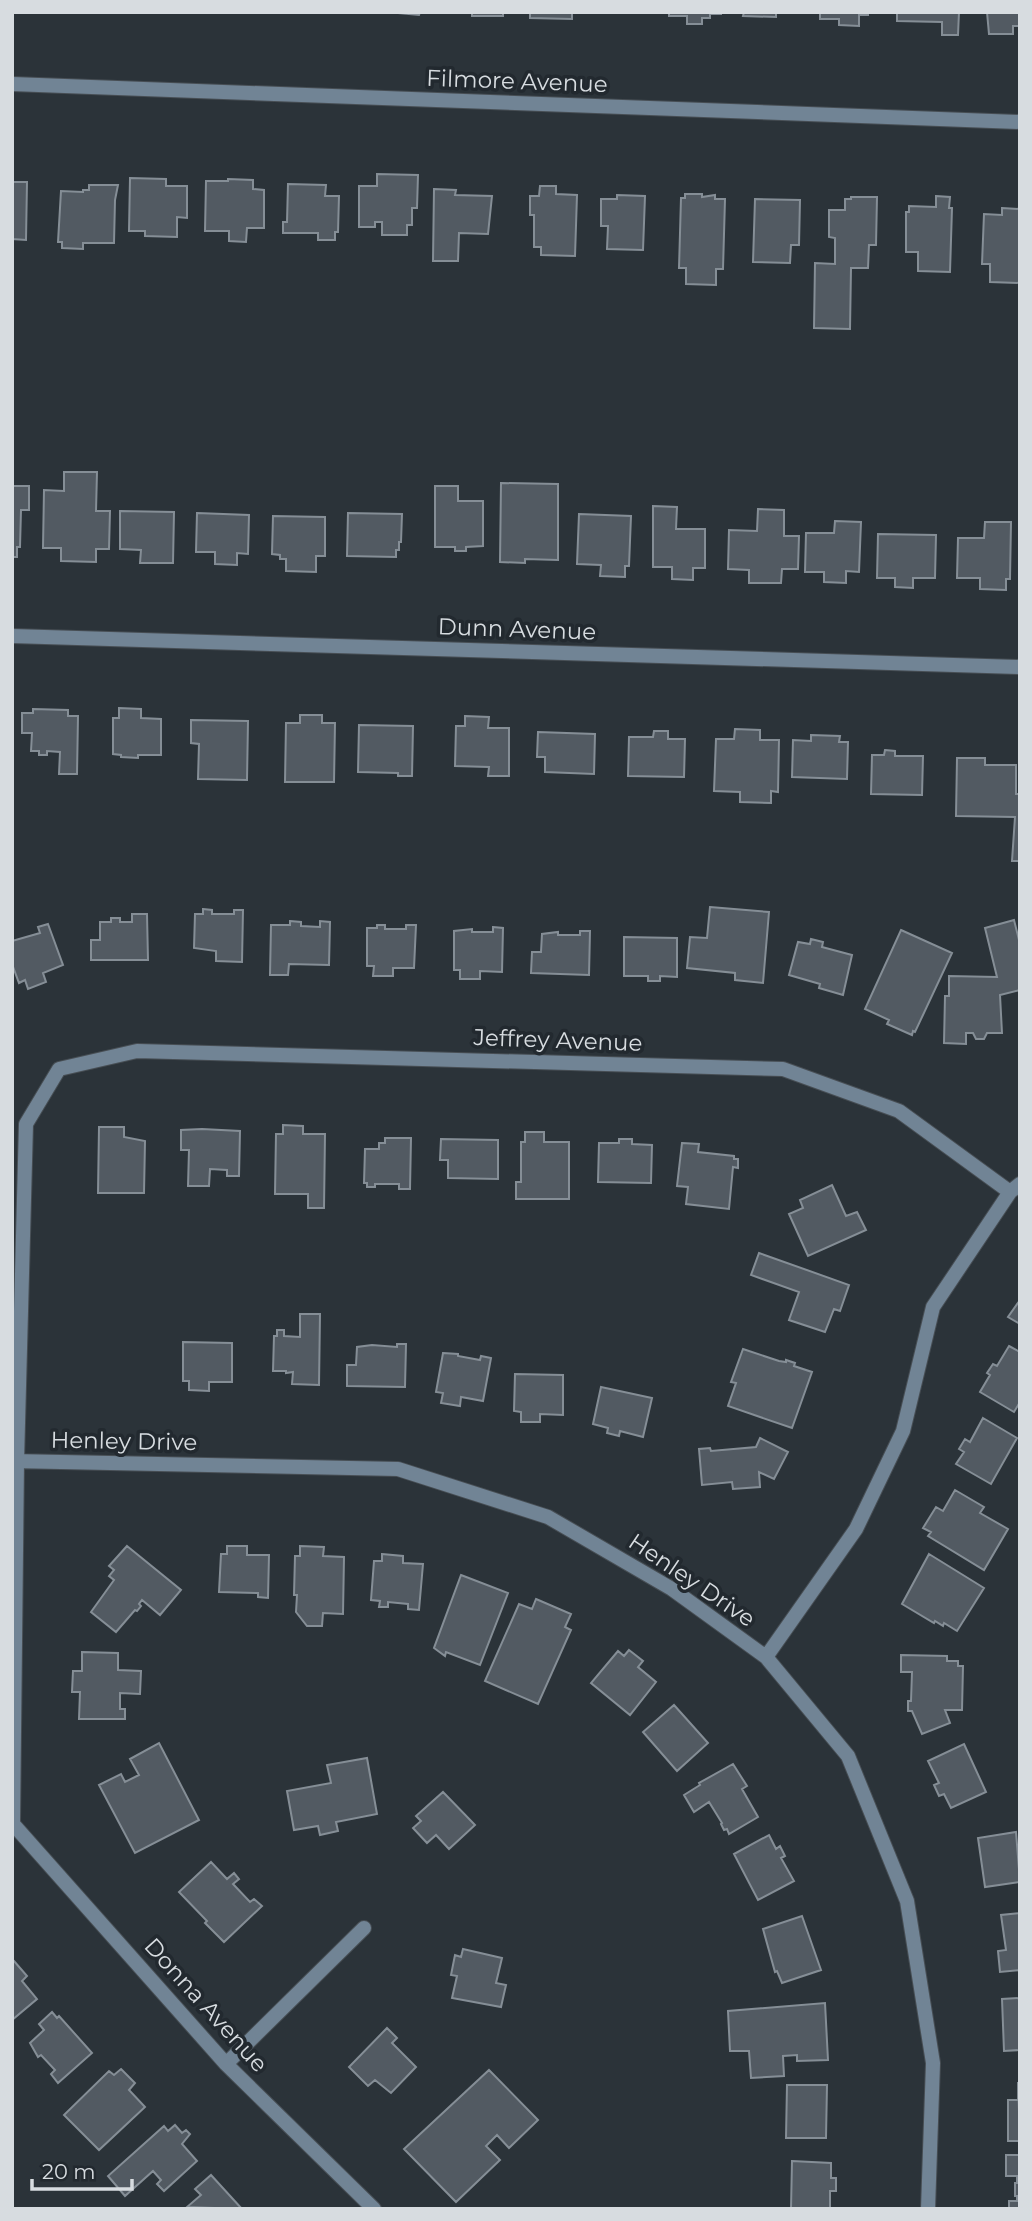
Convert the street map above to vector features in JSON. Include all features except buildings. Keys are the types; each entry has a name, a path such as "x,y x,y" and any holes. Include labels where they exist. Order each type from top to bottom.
{"street":[{"name":"Filmore Avenue","path":"12,84 1020,122"},
{"name":"Dunn Avenue","path":"12,636 1020,667"},
{"name":"Jeffrey Avenue","path":"14,1461 26,1124 59,1069 137,1051 783,1069 899,1111 1015,1188"},
{"path":"766,1657 856,1529 903,1431 933,1307 1015,1188"},
{"path":"13,1824 14,1461"},
{"name":"Henley Drive","path":"14,1461 398,1469 548,1517 672,1589 766,1657 848,1756 907,1901 933,2063 928,2209"},
{"name":"Donna Avenue","path":"13,1824 226,2064 374,2209"},
{"path":"226,2064 364,1928"}]}
